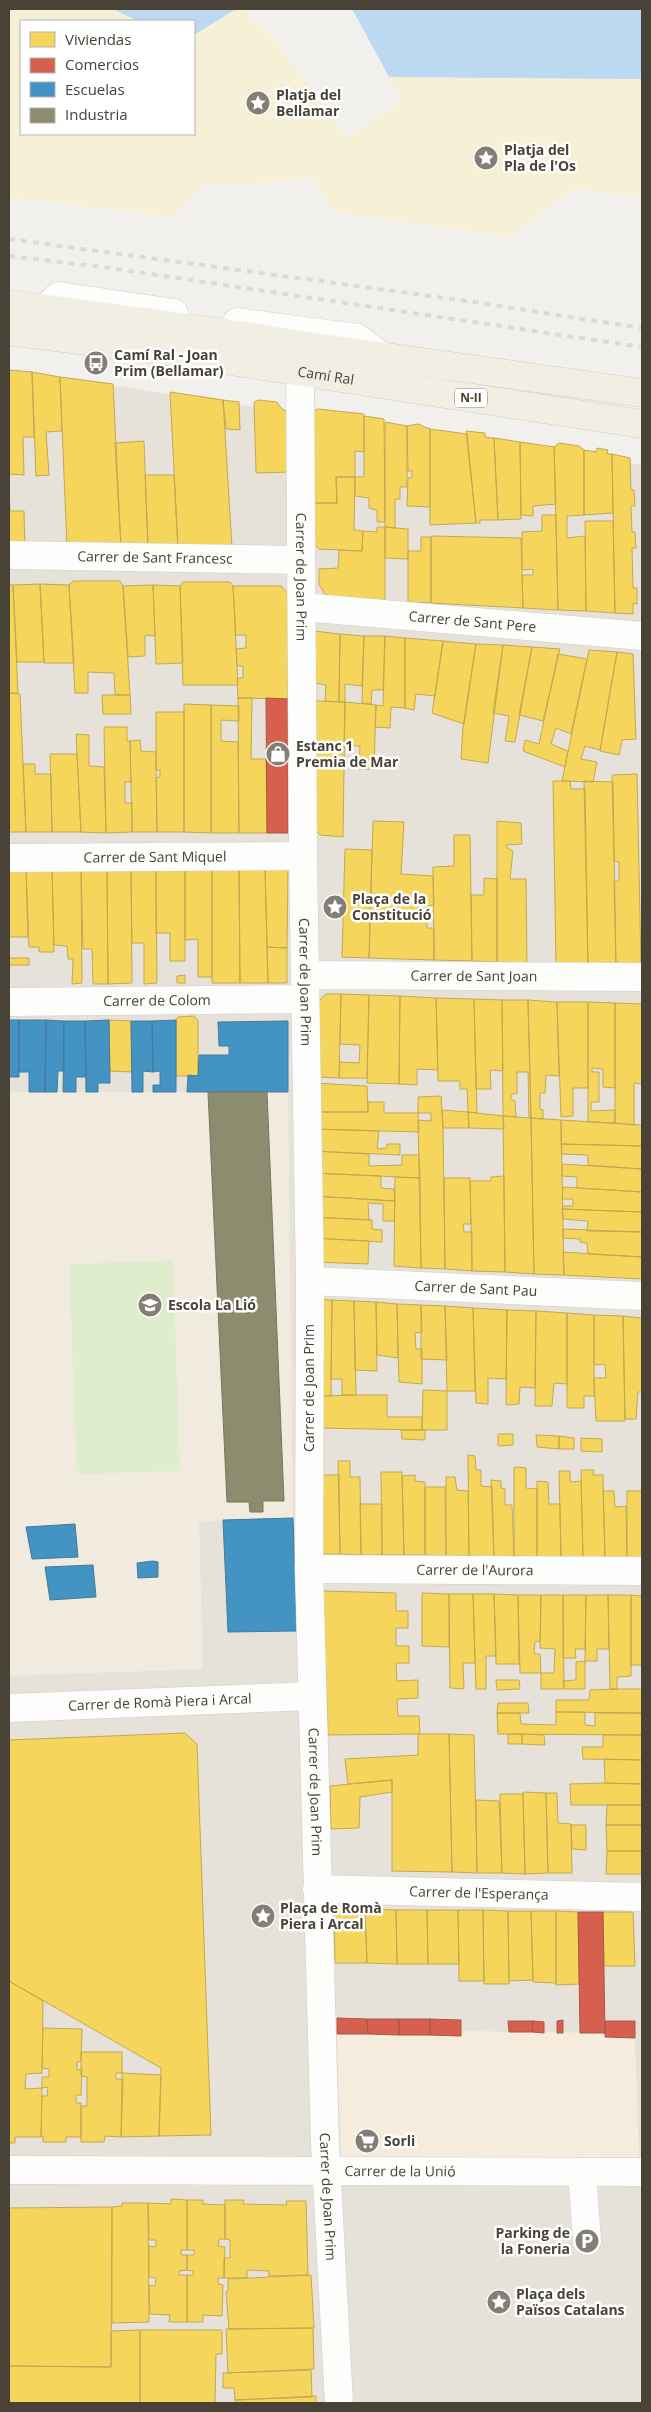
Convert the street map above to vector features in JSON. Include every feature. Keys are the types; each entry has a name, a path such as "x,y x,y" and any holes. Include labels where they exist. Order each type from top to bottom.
{"main road":[{"name":"Camí Ral","path":"9,304 225,332 642,394"},
{"name":"Camí Ral","path":"9,331 300,372 642,424"}],"street":[{"name":"Carrer de Joan Prim","path":"300,372 303,856 310,1281 309,1569 326,2172 338,2403"},
{"name":"Carrer de Sant Francesc","path":"9,555 301,560"},
{"name":"Carrer de Sant Pere","path":"302,606 642,636"},
{"name":"Carrer de Sant Miquel","path":"9,858 303,856"},
{"name":"Carrer de Sant Joan","path":"305,987 642,977"},
{"name":"Carrer de Colom","path":"9,1002 305,987"},
{"name":"Carrer de Sant Pau","path":"310,1281 642,1296"},
{"name":"Carrer de l'Aurora","path":"309,1569 642,1571"},
{"name":"Carrer de Romà Piera i Arcal","path":"9,1708 312,1696"},
{"name":"Carrer de l'Esperança","path":"317,1889 642,1897"},
{"name":"Carrer de la Unió","path":"9,2170 642,2172"},
{"path":"582,2172 587,2241"}],"shaded area":[{"path":"9,370 642,465 642,2403 9,2403"},
{"name":"Escola La Lió","path":"9,1092 288,1092 293,1518 199,1522 203,1669 9,1676"},
{"path":"461,2031 605,2033 605,2037 635,2038 639,2159 476,2160 341,2157 337,2034 461,2036"}],"green space":[{"path":"173,1261 180,1471 77,1474 69,1264"}],"sand":[{"path":"9,9 113,9 136,20 20,20 20,135 195,135 195,34 236,9 244,9 248,17 275,39 346,138 402,101 389,77 642,79 642,198 574,188 511,237 333,212 314,179 203,186 174,217 9,197"}],"water":[{"path":"113,9 236,9 195,34 195,20 136,20"},
{"path":"352,9 642,9 642,79 389,77"}],"pier":[{"path":"350,9 352,9 390,80 387,78"}],"building: Viviendas":[{"path":"9,370 32,372 34,437 23,437 24,475 9,474"},
{"path":"32,372 60,377 62,431 46,432 49,475 36,476"},
{"path":"60,377 113,384 121,548 67,547"},
{"path":"170,392 223,400 232,547 178,548"},
{"path":"223,400 239,402 240,430 226,429"},
{"path":"258,400 277,402 281,408 289,413 291,472 256,473 254,402"},
{"path":"318,409 364,414 364,452 355,451 355,477 336,477 337,503 313,503 313,411"},
{"path":"364,416 384,419 385,522 377,522 377,510 369,508 369,498 355,496 355,477 364,477"},
{"path":"385,422 407,426 407,487 400,487 400,499 395,499 395,528 385,527"},
{"path":"418,424 430,429 430,507 407,506 408,478 412,478 412,471 408,471 407,426"},
{"path":"430,429 467,434 476,523 430,525"},
{"path":"466,431 485,433 485,437 494,438 498,520 480,520 480,523 476,523"},
{"path":"494,438 520,442 521,519 498,520"},
{"path":"144,441 148,548 121,548 115,443"},
{"path":"520,442 554,447 556,504 533,506 533,516 521,515"},
{"path":"559,443 579,446 584,450 584,515 567,516 567,538 585,536 586,611 558,610 554,447"},
{"path":"597,448 608,450 607,454 612,454 613,513 584,515 584,450 596,452"},
{"path":"612,454 630,458 631,490 634,490 635,506 631,506 632,532 635,532 636,548 632,548 633,588 637,588 637,604 633,603 633,614 615,613"},
{"path":"145,475 174,475 178,548 148,548"},
{"path":"336,477 355,477 354,530 363,531 362,551 319,549 313,543 313,503 337,503"},
{"path":"9,485 10,511 24,511 25,547 9,547"},
{"path":"542,515 556,515 558,610 523,608 522,575 533,575 533,569 522,570 522,532 542,531"},
{"path":"585,521 613,521 615,613 586,611"},
{"path":"377,527 385,527 385,600 329,596 324,593 319,584 319,569 338,568 339,550 362,551 363,531 377,532"},
{"path":"385,527 408,529 408,559 385,558"},
{"path":"431,536 521,538 523,608 431,603"},
{"path":"421,537 431,537 431,603 408,602 408,551 421,551"},
{"path":"73,581 120,581 123,586 130,695 115,695 114,673 88,672 88,693 75,693 69,585"},
{"path":"183,582 230,582 233,586 238,685 183,685 180,586"},
{"path":"40,584 44,662 17,662 13,585"},
{"path":"40,584 69,585 74,663 44,663"},
{"path":"9,585 13,585 18,693 9,693"},
{"path":"153,585 155,636 145,635 145,656 128,657 123,586"},
{"path":"153,585 180,586 183,663 156,664"},
{"path":"233,586 281,586 288,594 288,699 238,698 237,678 243,678 243,666 237,666 236,649 246,648 246,635 236,635"},
{"path":"314,631 340,634 339,702 325,701 326,685 314,683"},
{"path":"340,634 364,636 362,686 345,684 345,702 339,702"},
{"path":"364,636 385,636 383,690 372,690 371,704 362,703"},
{"path":"385,636 405,638 405,708 391,707 390,728 375,727 376,705 383,706"},
{"path":"405,638 443,641 435,696 416,694 414,710 405,708"},
{"path":"443,641 476,644 464,724 432,713"},
{"path":"476,644 503,645 488,763 461,759 463,727"},
{"path":"503,645 532,647 515,742 505,741 509,716 493,713"},
{"path":"532,647 560,649 543,721 519,715"},
{"path":"589,650 617,652 600,750 585,746 581,759 597,762 593,782 562,781"},
{"path":"617,652 633,654 636,739 622,740 619,755 600,751"},
{"path":"558,654 587,659 571,734 556,728 551,744 568,751 565,767 523,751 525,740 539,744"},
{"path":"9,693 20,694 26,832 9,832"},
{"path":"102,695 130,695 131,714 103,714"},
{"path":"238,698 252,698 251,759 266,759 267,833 239,833"},
{"path":"315,701 345,702 343,837 320,835 314,829"},
{"path":"345,702 376,705 374,769 359,769 360,746 344,745"},
{"path":"184,704 211,705 211,833 184,832"},
{"path":"211,705 239,706 239,721 221,720 221,741 238,742 239,833 211,833"},
{"path":"156,712 184,712 184,832 157,832 156,778 160,777 160,770 156,770"},
{"path":"104,727 127,727 127,741 130,741 131,782 125,782 125,803 132,803 132,832 106,833"},
{"path":"76,734 89,735 89,766 104,767 106,833 81,832"},
{"path":"140,740 141,751 156,752 157,832 132,832 130,741"},
{"path":"50,754 77,754 81,832 52,832"},
{"path":"23,764 35,764 35,774 51,774 52,832 26,832"},
{"path":"637,774 641,966 616,966 614,881 619,881 619,862 614,861 612,775"},
{"path":"553,781 570,781 571,789 585,789 588,965 556,964"},
{"path":"584,781 613,782 616,966 588,965"},
{"path":"373,821 404,822 401,874 433,876 434,905 427,906 427,928 434,928 434,960 369,958"},
{"path":"497,821 521,823 522,844 506,845 506,847 513,851 510,879 526,879 527,963 497,962"},
{"path":"454,835 470,835 472,961 434,960 433,867 454,866"},
{"path":"345,849 372,850 369,958 342,957"},
{"path":"107,868 108,984 93,984 92,949 83,949 81,869"},
{"path":"107,868 131,869 132,983 108,984"},
{"path":"156,868 157,983 144,984 144,943 132,943 131,869"},
{"path":"156,868 185,869 185,961 170,961 170,933 156,933"},
{"path":"239,868 240,983 212,983 212,869"},
{"path":"239,868 265,868 268,983 240,983"},
{"path":"265,868 288,868 287,948 267,947"},
{"path":"26,869 28,937 9,937 9,870"},
{"path":"26,869 52,869 54,952 39,952 39,947 29,947"},
{"path":"52,869 81,869 82,983 72,984 73,959 68,959 67,946 54,945"},
{"path":"185,869 212,869 212,977 198,977 198,939 185,940"},
{"path":"484,878 497,879 497,962 472,961 471,895 484,895"},
{"path":"267,947 287,948 287,983 268,983"},
{"path":"9,958 29,958 29,965 9,965"},
{"path":"185,975 185,983 177,983 177,976"},
{"path":"326,994 341,994 339,1078 314,1077 314,1006"},
{"path":"341,994 369,995 367,1078 339,1078 340,1062 359,1063 360,1045 340,1044"},
{"path":"369,995 400,996 399,1084 367,1083"},
{"path":"400,996 436,998 438,1070 417,1069 417,1085 399,1084"},
{"path":"436,998 474,999 477,1113 468,1112 467,1089 460,1089 460,1081 438,1081"},
{"path":"474,999 502,1000 503,1071 490,1070 491,1089 476,1089"},
{"path":"502,1000 528,1000 531,1118 529,1117 528,1072 517,1072 517,1094 511,1094 511,1099 515,1101 516,1117 503,1116"},
{"path":"528,1000 557,1002 559,1076 546,1075 545,1093 540,1093 540,1109 543,1110 543,1119 531,1118"},
{"path":"557,1002 588,1002 588,1088 573,1088 573,1116 561,1117"},
{"path":"588,1002 615,1003 615,1088 603,1087 603,1069 592,1068 592,1072 599,1072 599,1102 591,1102 591,1111 615,1110 615,1123 588,1122"},
{"path":"615,1003 642,1004 642,1084 634,1083 634,1125 615,1123"},
{"path":"194,1016 198,1021 198,1076 176,1076 176,1020 178,1017"},
{"path":"109,1020 131,1021 132,1072 110,1071"},
{"path":"314,1083 367,1086 368,1112 313,1112"},
{"path":"441,1096 445,1269 421,1268 418,1120 431,1121 431,1113 418,1113 418,1097"},
{"path":"368,1102 384,1102 384,1113 418,1113 419,1132 313,1129 313,1112 368,1112"},
{"path":"442,1110 468,1112 469,1128 443,1128"},
{"path":"468,1112 503,1116 504,1129 469,1128"},
{"path":"503,1116 531,1118 534,1274 505,1272"},
{"path":"531,1118 561,1120 564,1275 534,1274"},
{"path":"561,1120 642,1125 642,1146 561,1144"},
{"path":"313,1129 379,1131 377,1149 387,1148 387,1144 400,1144 400,1155 313,1151"},
{"path":"561,1144 642,1146 642,1169 588,1165 588,1155 562,1154"},
{"path":"313,1151 369,1154 369,1166 402,1165 402,1155 419,1155 420,1178 313,1173"},
{"path":"562,1164 642,1169 642,1192 577,1188 577,1177 562,1176"},
{"path":"313,1173 381,1176 381,1188 394,1189 395,1201 313,1196"},
{"path":"504,1176 505,1272 472,1271 470,1181 491,1181 491,1177"},
{"path":"395,1177 420,1178 421,1268 394,1266"},
{"path":"444,1178 470,1178 471,1224 463,1224 464,1232 472,1232 472,1271 445,1269"},
{"path":"563,1187 642,1192 642,1212 562,1209 563,1206 573,1206 573,1199 562,1199"},
{"path":"313,1196 395,1201 394,1221 383,1221 383,1204 368,1203 369,1220 313,1217"},
{"path":"562,1209 642,1212 642,1232 587,1231 588,1221 563,1219"},
{"path":"313,1217 372,1220 372,1229 382,1230 382,1242 313,1238"},
{"path":"563,1229 642,1232 642,1257 588,1254 587,1243 580,1242 580,1239 563,1238"},
{"path":"313,1238 369,1241 368,1264 313,1262"},
{"path":"563,1252 642,1257 642,1279 564,1275"},
{"path":"314,1299 332,1300 331,1396 317,1396"},
{"path":"332,1300 354,1301 356,1395 342,1395 342,1379 331,1379"},
{"path":"354,1301 376,1302 377,1371 355,1370"},
{"path":"376,1302 397,1304 398,1358 377,1355"},
{"path":"397,1304 421,1305 422,1332 415,1333 416,1349 422,1349 422,1384 399,1382"},
{"path":"421,1305 445,1306 447,1360 421,1359"},
{"path":"445,1306 473,1308 475,1391 447,1391"},
{"path":"473,1308 507,1310 506,1379 488,1378 488,1404 476,1403"},
{"path":"507,1310 536,1311 535,1388 520,1387 519,1404 506,1405"},
{"path":"536,1311 567,1313 567,1384 554,1383 552,1406 535,1406"},
{"path":"567,1313 594,1315 594,1396 584,1396 584,1408 567,1408"},
{"path":"594,1315 623,1316 625,1421 596,1421 594,1378 606,1378 605,1364 594,1365"},
{"path":"623,1316 642,1318 642,1392 638,1392 636,1419 625,1419"},
{"path":"423,1390 447,1391 447,1430 422,1430"},
{"path":"387,1395 387,1417 422,1417 422,1430 318,1428 317,1396"},
{"path":"401,1430 425,1430 425,1440 402,1439"},
{"path":"498,1434 513,1434 513,1445 498,1446"},
{"path":"536,1435 559,1436 559,1449 537,1447"},
{"path":"559,1436 574,1438 574,1449 559,1449"},
{"path":"581,1438 602,1439 602,1452 581,1451"},
{"path":"468,1455 475,1456 476,1470 481,1470 481,1486 492,1487 494,1557 469,1556"},
{"path":"338,1461 350,1461 350,1477 360,1477 361,1555 340,1554"},
{"path":"514,1467 526,1468 526,1488 537,1489 537,1557 514,1556"},
{"path":"581,1470 594,1470 593,1475 603,1475 605,1558 583,1557"},
{"path":"559,1471 570,1471 570,1482 581,1481 583,1557 561,1557"},
{"path":"381,1472 402,1472 404,1555 382,1555"},
{"path":"320,1475 339,1475 340,1554 322,1554"},
{"path":"415,1475 415,1481 425,1482 425,1555 404,1555 402,1476"},
{"path":"446,1477 455,1477 457,1490 468,1491 469,1556 446,1556"},
{"path":"491,1480 501,1481 501,1488 505,1489 505,1505 512,1505 514,1556 494,1557"},
{"path":"537,1481 548,1482 549,1504 560,1504 561,1557 537,1557"},
{"path":"425,1487 445,1487 446,1556 425,1555"},
{"path":"603,1491 614,1491 615,1507 626,1506 627,1558 605,1558"},
{"path":"627,1491 642,1491 642,1558 627,1558"},
{"path":"360,1504 382,1504 382,1555 361,1555"},
{"path":"323,1591 396,1593 396,1611 408,1611 408,1628 396,1628 396,1646 409,1646 409,1663 396,1663 397,1681 418,1680 418,1698 397,1699 398,1716 419,1716 420,1734 328,1735"},
{"path":"422,1593 449,1594 449,1647 422,1646"},
{"path":"449,1594 473,1594 475,1663 463,1663 464,1689 450,1688"},
{"path":"473,1594 494,1594 496,1656 486,1656 486,1689 476,1689"},
{"path":"494,1594 518,1595 519,1664 496,1664"},
{"path":"518,1595 541,1595 540,1641 535,1642 534,1654 540,1654 541,1673 520,1673"},
{"path":"541,1595 563,1595 564,1689 541,1689 541,1673 554,1673 555,1649 540,1648"},
{"path":"563,1595 586,1595 585,1649 575,1649 576,1658 563,1658"},
{"path":"586,1595 608,1595 609,1649 597,1649 597,1661 585,1661"},
{"path":"608,1595 631,1595 631,1676 617,1677 617,1689 610,1689"},
{"path":"631,1595 642,1596 642,1665 631,1665"},
{"path":"585,1661 585,1689 564,1689 563,1681 576,1680 576,1662"},
{"path":"496,1680 519,1680 520,1689 497,1690"},
{"path":"642,1689 642,1713 556,1712 556,1700 589,1700 590,1690"},
{"path":"498,1703 528,1703 529,1713 497,1713"},
{"path":"556,1712 585,1712 585,1725 595,1726 595,1713 642,1713 642,1735 498,1734 497,1713 520,1713 521,1724 556,1725"},
{"path":"185,1733 197,1744 211,2135 159,2136 161,2068 9,1981 9,1740"},
{"path":"418,1734 449,1734 452,1872 392,1871 392,1780 348,1784 345,1759 418,1755"},
{"path":"449,1734 474,1735 477,1873 452,1872"},
{"path":"508,1734 522,1734 522,1744 508,1744"},
{"path":"522,1734 544,1735 545,1745 522,1744"},
{"path":"603,1735 642,1735 642,1760 583,1759 582,1747 603,1747"},
{"path":"604,1759 642,1760 642,1784 605,1783"},
{"path":"392,1780 392,1792 360,1797 359,1828 331,1829 330,1786"},
{"path":"570,1784 642,1784 642,1805 571,1805"},
{"path":"523,1792 546,1793 548,1873 525,1874"},
{"path":"546,1793 557,1793 558,1823 571,1824 572,1873 548,1873"},
{"path":"500,1794 523,1794 525,1874 502,1873"},
{"path":"476,1800 499,1801 502,1873 477,1873"},
{"path":"607,1805 642,1805 642,1825 606,1825"},
{"path":"571,1825 586,1825 586,1850 572,1849"},
{"path":"606,1825 642,1825 642,1851 607,1851"},
{"path":"607,1851 642,1851 642,1874 606,1874"},
{"path":"334,1909 365,1909 367,1963 335,1963"},
{"path":"365,1909 396,1910 397,1964 367,1963"},
{"path":"396,1910 427,1910 428,1964 397,1964"},
{"path":"427,1910 458,1910 459,1964 428,1964"},
{"path":"458,1910 483,1910 484,1981 459,1981"},
{"path":"483,1910 508,1911 509,1984 484,1984"},
{"path":"508,1911 531,1911 533,1980 509,1981"},
{"path":"531,1911 556,1911 556,1983 533,1982"},
{"path":"556,1911 578,1912 579,1984 556,1985"},
{"path":"603,1912 633,1912 635,1966 604,1966"},
{"path":"9,1981 43,2001 42,2073 26,2074 25,2089 42,2088 41,2137 15,2137 15,2143 9,2143"},
{"path":"43,2028 82,2029 81,2061 77,2062 77,2070 82,2069 81,2095 76,2095 76,2103 81,2103 81,2137 66,2137 66,2142 43,2142 43,2136 41,2137 42,2096 47,2096 48,2087 42,2088 42,2077 49,2077 49,2069 42,2068"},
{"path":"81,2052 122,2052 122,2073 116,2073 116,2079 123,2079 121,2137 105,2136 104,2142 81,2142 81,2106 87,2106 87,2077 81,2076"},
{"path":"122,2073 161,2075 159,2136 121,2137"},
{"path":"171,2199 187,2200 187,2250 181,2250 181,2255 187,2255 187,2270 179,2271 179,2275 187,2275 187,2322 169,2322 170,2315 150,2314 149,2285 155,2286 156,2278 149,2277 149,2246 156,2247 156,2240 149,2240 148,2203 171,2204"},
{"path":"187,2200 203,2200 203,2204 225,2205 225,2239 219,2239 218,2246 225,2247 224,2278 218,2278 218,2284 223,2285 222,2316 203,2315 203,2322 187,2322 187,2275 193,2275 193,2271 187,2270 187,2255 194,2255 194,2250 187,2250"},
{"path":"225,2200 244,2200 243,2204 287,2205 286,2201 306,2201 308,2275 269,2276 269,2271 247,2270 247,2278 224,2278 224,2258 230,2258 230,2240 225,2239"},
{"path":"122,2203 148,2203 149,2322 112,2323 112,2207 122,2206"},
{"path":"112,2207 111,2367 9,2366 9,2208"},
{"path":"311,2275 314,2328 229,2329 226,2292 228,2291 228,2279"},
{"path":"313,2328 314,2369 228,2373 226,2329"},
{"path":"140,2330 140,2403 9,2403 9,2366 111,2367 111,2331"},
{"path":"140,2330 222,2330 222,2354 216,2354 215,2403 140,2403"},
{"path":"311,2370 312,2397 235,2400 234,2388 223,2388 223,2373"},
{"path":"316,2396 316,2403 235,2403 235,2400"}],"building: Comercios":[{"path":"266,698 288,699 288,833 267,833"},
{"path":"578,1912 603,1912 605,2033 580,2033"},
{"path":"337,2018 367,2019 368,2034 337,2034"},
{"path":"367,2019 399,2019 399,2035 368,2034"},
{"path":"399,2019 430,2019 430,2035 399,2035"},
{"path":"430,2019 461,2020 461,2036 430,2035"},
{"path":"563,2020 563,2033 557,2033 557,2021"},
{"path":"508,2021 533,2021 532,2032 509,2032"},
{"path":"533,2021 544,2022 544,2033 532,2032"},
{"path":"605,2021 635,2021 635,2038 605,2037"}],"building: Escuelas":[{"path":"9,1020 19,1020 19,1077 9,1077"},
{"path":"19,1020 46,1020 45,1092 29,1092 29,1072 19,1072"},
{"path":"46,1020 64,1021 64,1071 58,1071 57,1092 45,1092"},
{"path":"109,1020 110,1083 98,1083 98,1092 86,1092 85,1021"},
{"path":"176,1020 176,1092 153,1092 153,1085 160,1085 160,1071 153,1072 152,1021"},
{"path":"64,1021 85,1021 86,1077 76,1077 76,1092 63,1092"},
{"path":"131,1021 152,1021 153,1072 143,1071 143,1092 132,1092"},
{"path":"288,1021 288,1092 187,1092 188,1075 198,1076 199,1055 229,1055 229,1046 219,1046 218,1022"},
{"path":"293,1518 297,1631 228,1632 223,1520"},
{"path":"75,1524 78,1557 32,1559 26,1527"},
{"path":"158,1562 158,1577 138,1578 137,1563"},
{"path":"93,1565 96,1597 50,1600 45,1567"}],"building: Industria":[{"path":"208,1092 267,1092 284,1501 263,1501 263,1512 250,1512 249,1502 227,1502"}],"railway":[{"path":"9,239 467,301 642,328"},
{"path":"9,256 103,267 642,347"}],"place":[{"name":"Platja del Bellamar","path":"258,103"},
{"name":"Platja del Pla de l'Os","path":"486,158"},
{"name":"Camí Ral - Joan Prim (Bellamar)","path":"96,363"},
{"name":"Estanc 1 Premia de Mar","path":"278,754"},
{"name":"Plaça de la Constitució","path":"335,907"},
{"name":"Escola La Lió","path":"150,1305"},
{"name":"Plaça de Romà Piera i Arcal","path":"263,1916"},
{"name":"Sorli","path":"367,2141"},
{"name":"Parking de la Foneria","path":"587,2241"},
{"name":"Plaça dels Països Catalans","path":"499,2302"}]}
